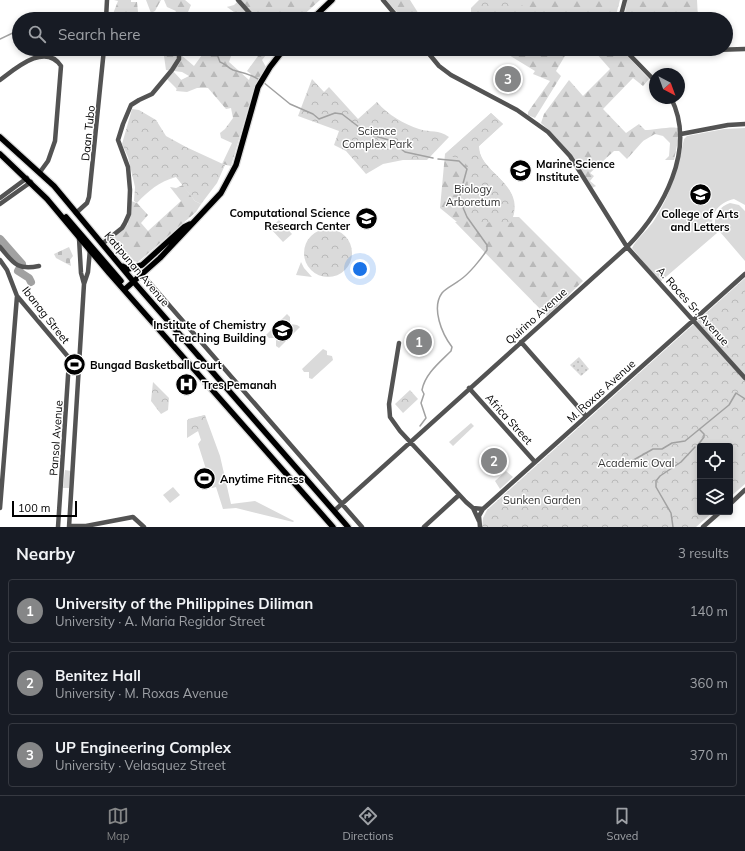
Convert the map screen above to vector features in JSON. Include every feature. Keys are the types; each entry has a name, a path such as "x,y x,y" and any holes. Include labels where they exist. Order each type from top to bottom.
{"main road":[{"path":"319,12 332,0"},
{"path":"59,212 72,222 122,283 127,284 142,274 192,223 212,205 232,176 258,87 278,56"},
{"name":"Katipunan Avenue","path":"0,137 40,172 76,212 132,280 348,527"},
{"name":"Katipunan Avenue","path":"0,154 29,180 59,212 124,290 333,527"},
{"path":"120,266 128,269 142,266 184,228 192,223"},
{"path":"142,274 142,290"},
{"path":"124,290 132,280"},
{"path":"176,348 186,341"},
{"path":"251,434 260,427"}],"street":[{"path":"106,12 107,0"},
{"path":"238,0 249,12"},
{"path":"382,0 393,12"},
{"path":"621,12 624,0"},
{"path":"733,49 745,49"},
{"path":"0,80 38,56 50,57 61,66 55,141 48,162 40,172"},
{"name":"Daan Tubo","path":"76,212 87,203 89,197 103,56"},
{"path":"102,244 122,228 129,214 130,190 128,167 118,140 123,124 131,105 152,94 172,70 179,59 179,56"},
{"name":"A. Roces Sr. Avenue","path":"431,56 451,75 517,110 548,132 573,160 627,247 745,378"},
{"path":"631,56 649,75"},
{"name":"Quirino Avenue","path":"334,511 627,247 643,230 664,196 677,162 681,134 674,104"},
{"path":"681,134 728,124 745,124"},
{"path":"0,198 29,180"},
{"path":"0,204 29,180"},
{"name":"Pansol Avenue","path":"79,237 81,273 84,284"},
{"path":"0,247 12,264 25,268 39,266"},
{"name":"Pansol Avenue","path":"69,526 78,359 84,284 88,272 90,249"},
{"name":"Ibanag Street","path":"0,260 7,270 16,296 70,359"},
{"name":"Katipunan Avenue","path":"142,274 362,527"},
{"name":"M. Roxas Avenue","path":"483,508 745,274"},
{"path":"0,508 16,296"},
{"path":"399,342 389,404 392,422 459,495 473,508 480,527"},
{"path":"521,342 586,416"},
{"path":"70,359 78,359"},
{"name":"Pansol Avenue","path":"58,527 70,359"},
{"name":"Africa Street","path":"469,388 535,462"},
{"path":"733,501 745,490"},
{"path":"424,527 459,495"},
{"path":"473,508 483,508"},
{"path":"479,521 480,513 483,508"},
{"path":"704,527 717,515"},
{"path":"69,526 107,525 133,517 144,527"}],"green space":[{"path":"114,0 131,0 131,2 137,2 138,12 114,12 118,1"},
{"path":"146,0 161,0 155,11 151,12"},
{"path":"164,0 185,0 191,5 188,12 175,12 167,7"},
{"path":"239,0 320,0 307,12 234,12 227,7 234,5"},
{"path":"386,0 410,0 418,12 397,12"},
{"path":"479,0 620,0 617,12 471,12 471,8"},
{"path":"481,0 517,0 529,12 485,12 474,7"},
{"path":"627,0 697,0 698,12 625,12"},
{"path":"643,7 656,12 640,12"},
{"path":"164,56 182,56 194,66 201,56 231,56 229,62 249,80 251,74 247,71 258,56 265,56 262,60 266,67 253,92 231,166 222,164 232,143 221,138 220,133 233,118 231,108 226,109 208,88 197,88 187,92 176,91 179,81 189,76 182,72 166,70"},
{"path":"510,56 565,56 556,71 561,76 535,118 528,115 528,112 550,81 533,74 535,71"},
{"path":"599,56 628,56 649,79 643,86 633,78 603,109 626,133 639,124 645,130 671,127 678,128 679,136 674,160 665,160 669,156 670,143 663,136 655,134 643,141 627,159 619,151 614,151 590,173 594,176 590,181 596,186 592,188 570,154 541,123 544,114 569,80 583,96 610,69"},
{"path":"173,71 185,84 178,90 166,78"},
{"name":"Science Complex Park","path":"312,79 324,92 329,87 358,119 377,102 391,115 408,124 419,129 438,132 449,137 427,160 403,160 383,164 366,174 346,151 334,145 339,131 298,116"},
{"path":"132,109 139,110 156,120 166,136 225,165 217,183 201,204 195,201 176,177 164,181 155,187 137,203 134,201 135,187 128,157 122,144"},
{"path":"491,113 503,124 479,146 485,163 507,186 512,195 515,205 513,217 519,217 583,281 547,316 455,222 457,222 440,208 445,154"},
{"name":"Biology Arboretum","path":"491,113 503,124 479,146 481,156 486,164 507,187 512,197 514,208 511,223 494,221 476,226 462,198 472,172 462,159 445,154"},
{"path":"745,128 745,205 734,199 718,207 712,222 717,233 660,282 632,248 661,210 670,190 684,139 687,136 724,129"},
{"path":"183,185 195,201 201,204 196,212 138,262 122,259 103,238 111,232 116,235 128,224 127,214 131,201 137,203 148,215 141,223 148,231 181,201 170,187 176,188"},
{"path":"730,203 739,205 745,211 745,261 715,226 716,215 720,209"},
{"path":"279,220 292,234 283,242 270,228"},
{"path":"323,229 333,229 342,233 348,239 351,244 351,262 342,273 333,277 323,277 314,273 308,267 304,258 304,248 308,239 314,233"},
{"path":"69,247 73,256 70,260 71,266 56,258 54,254"},
{"path":"301,262 304,268 312,277 296,275"},
{"name":"Academic Oval","path":"745,278 745,484 733,494 733,443 697,443 697,515 710,515 696,527 482,527 483,518 487,510"},
{"path":"287,314 290,317 290,324 300,327 292,335 279,322"},
{"path":"274,327 287,340 279,348 276,346 276,338 269,338 266,335"},
{"path":"323,349 327,351 327,355 332,356 333,360 312,379 309,378 309,372 304,372 302,369"},
{"path":"579,357 589,369 581,376 570,365"},
{"path":"153,382 169,398 168,410 161,414 151,401"},
{"path":"410,390 418,399 403,413 395,404"},
{"path":"205,415 220,456 231,504 255,501 294,521 293,522 236,508 223,509 216,487 212,488 198,444 201,440 198,431 187,438 187,420"},
{"path":"205,415 207,428 192,433 188,419"},
{"path":"471,423 474,426 453,446 449,442"},
{"path":"65,470 71,471 69,488 63,488"},
{"path":"506,471 513,477 500,489 495,481"},
{"path":"173,487 180,495 170,503 163,495"}],"waterway":[{"path":"0,39 12,33"},
{"path":"218,56 220,62 233,70 258,79"},
{"path":"263,82 290,104 313,114 319,119 335,113 342,114 368,134 389,140 405,152 433,158"},
{"path":"420,426 426,418 421,403 424,394 422,390 426,379 437,364 451,351 452,347 448,342 439,321 439,299 444,291 471,270 487,250 487,245 467,217 459,198 467,169 459,161 438,159"},
{"path":"0,239 22,264 18,271 29,278 31,282"},
{"path":"622,461 630,462 653,449 662,449 672,443 685,441 729,405 736,393 745,399"},
{"path":"700,430 704,434 704,437 700,443"},
{"path":"673,527 671,513 656,487 656,481 660,476 681,462 695,447"}],"place":[{"name":"UP Engineering Complex","path":"508,79"},
{"name":"Marine Science Institute","path":"520,170"},
{"name":"College of Arts and Letters","path":"700,194"},
{"name":"Computational Science Research Center","path":"366,219"},
{"name":"Institute of Chemistry Teaching Building","path":"282,331"},
{"name":"University of the Philippines Diliman","path":"419,342"},
{"name":"Bungad Basketball Court","path":"75,365"},
{"name":"Tres Pemanah","path":"187,385"},
{"name":"Benitez Hall","path":"494,461"},
{"name":"Anytime Fitness","path":"204,479"}],"park label":[{"name":"Sunken Garden","path":"542,500"}]}
